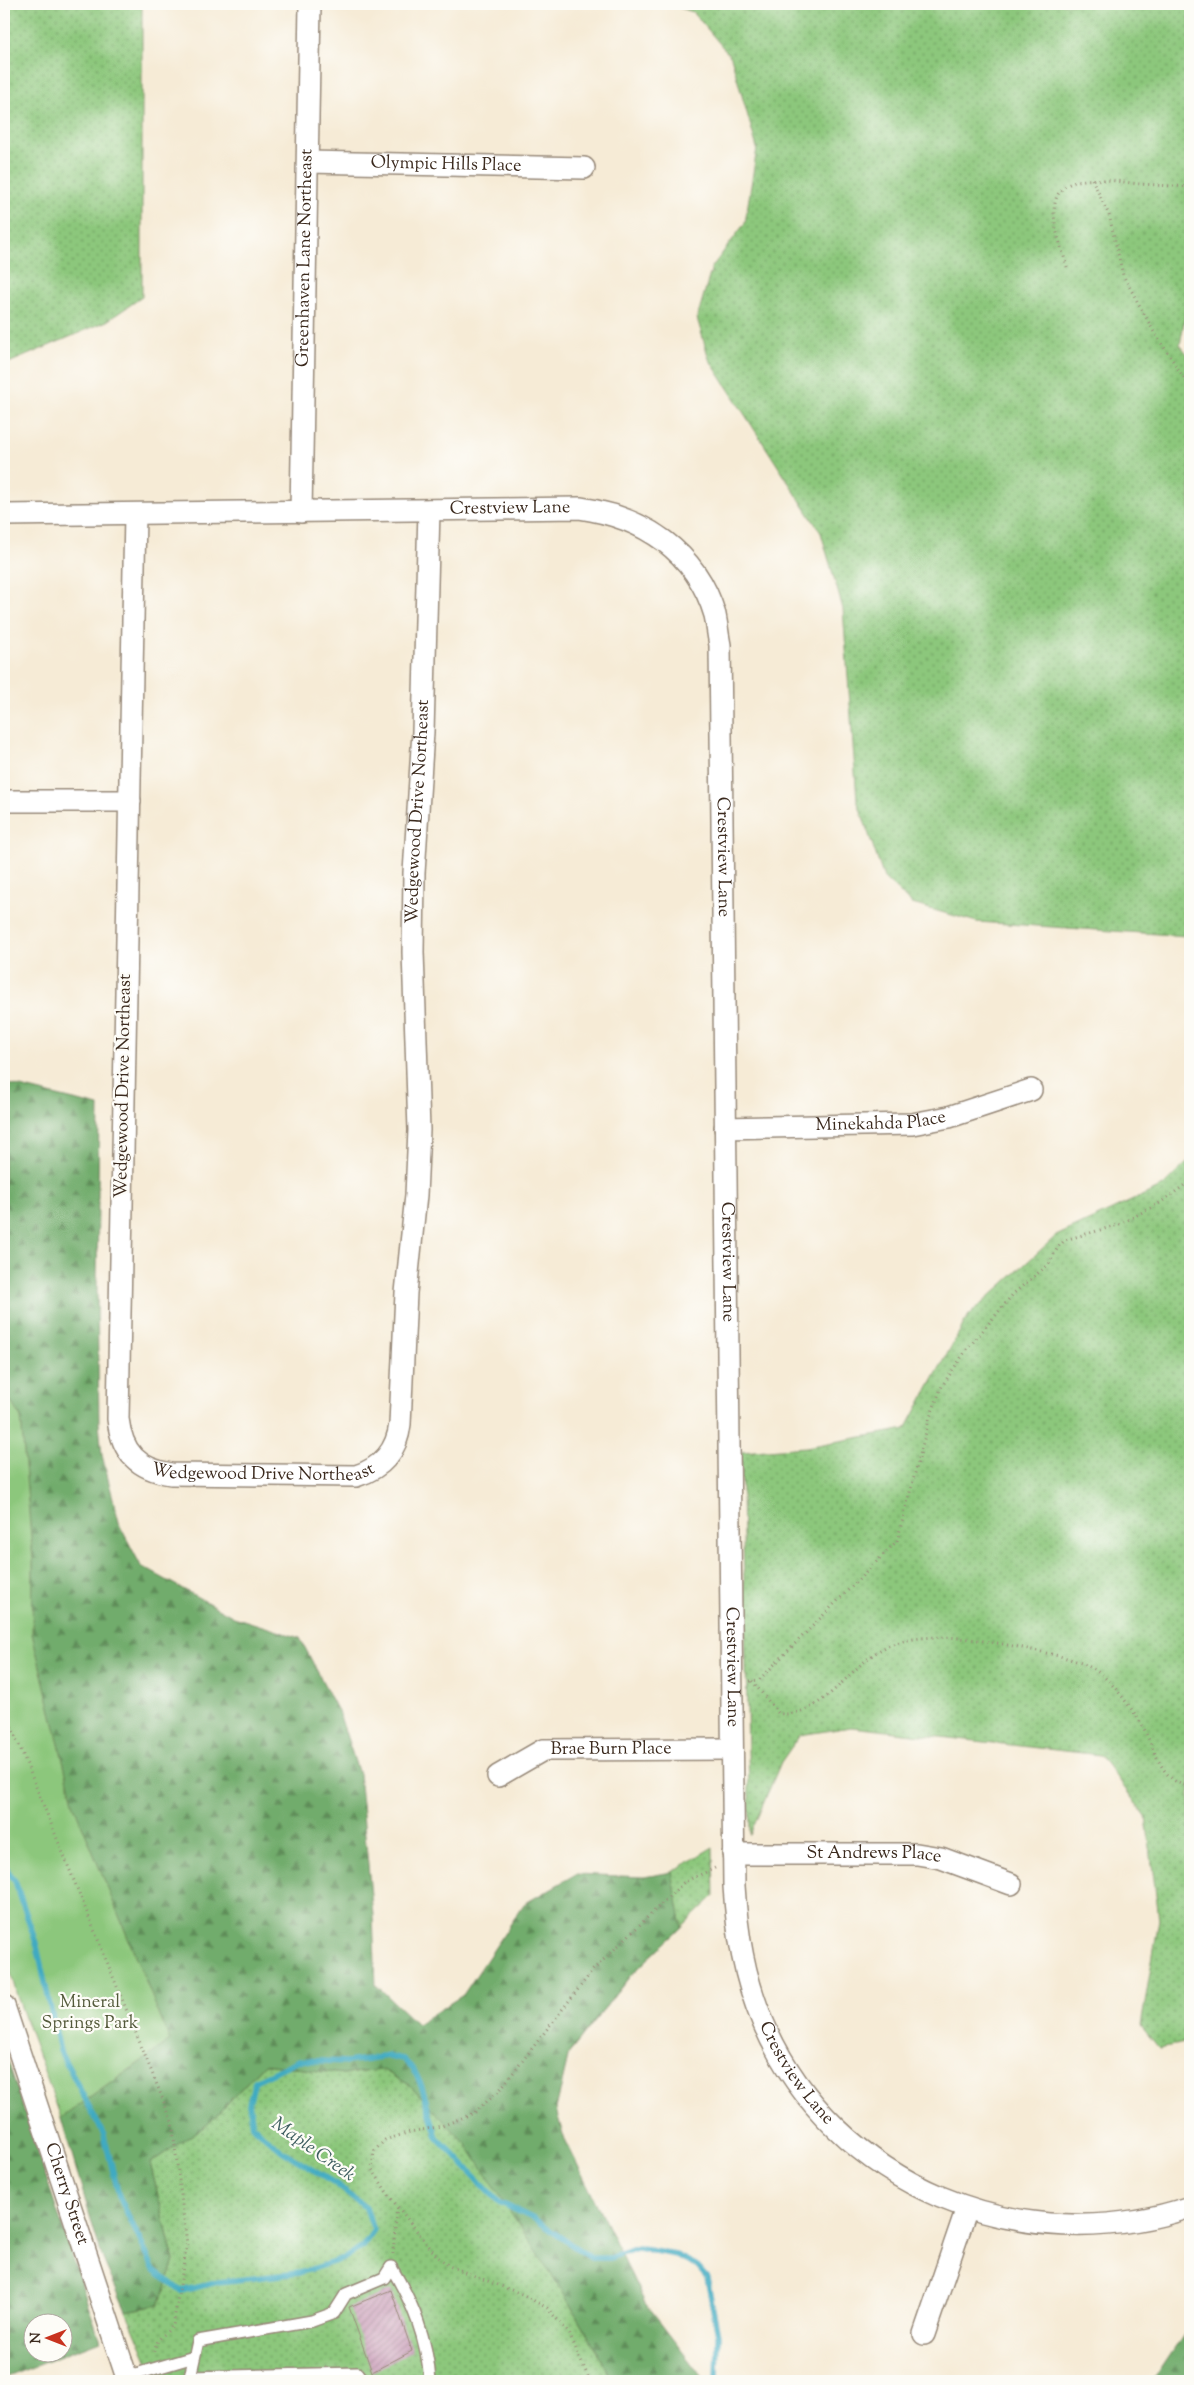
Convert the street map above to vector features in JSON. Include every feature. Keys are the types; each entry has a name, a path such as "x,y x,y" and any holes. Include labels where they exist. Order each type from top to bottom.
{"street":[{"name":"Greenhaven Lane Northeast","path":"301,512 310,4"},
{"name":"Olympic Hills Place","path":"308,162 584,168"},
{"name":"Crestview Lane","path":"4,515 580,508 605,511 629,519 652,531 684,559 703,587 715,615 720,645 725,1128 742,1682 732,1749 726,1860 742,1956 751,1990 764,2023 799,2084 821,2112 846,2137 873,2159 934,2195 967,2208 1026,2222 1061,2226 1097,2226 1133,2222 1190,2208"},
{"name":"Wedgewood Drive Northeast","path":"135,514 118,1409 120,1434 126,1450 140,1464 155,1472 171,1474 356,1476 367,1473 384,1462 399,1436 406,1293 416,1195 419,1130 413,952 414,872 423,732 429,510"},
{"path":"4,802 130,801"},
{"name":"Minekahda Place","path":"725,1128 912,1124 949,1117 1031,1090"},
{"name":"Brae Burn Place","path":"498,1776 543,1750 732,1749"},
{"name":"St Andrews Place","path":"726,1860 917,1854 940,1858 1011,1884"},
{"name":"Cherry Street","path":"4,2006 127,2379"},
{"path":"924,2334 967,2208"}],"lane":[{"path":"364,2381 358,2373 190,2377 198,2341 312,2321 334,2313 346,2294 384,2278 391,2267 417,2314 428,2355 430,2381"},
{"path":"127,2379 149,2370 194,2357"}],"path":[{"path":"1067,267 1055,217 1055,203 1059,192 1068,184 1110,179 1160,186 1190,187"},
{"path":"1092,180 1109,215 1123,275 1154,332 1190,387"},
{"path":"742,1682 759,1680 897,1541 930,1416 942,1386 965,1352 1014,1293 1049,1264 1058,1246 1066,1240 1118,1225 1160,1203 1190,1181"},
{"path":"742,1682 779,1714 792,1714 810,1707 829,1694 860,1667 890,1645 908,1641 953,1637 1035,1651 1084,1664 1103,1676 1142,1724 1153,1750 1168,1774 1177,1783 1190,1786"},
{"path":"4,1708 172,2122 187,2244 173,2326 158,2340 149,2370"},
{"path":"590,2381 569,2333 547,2308 524,2295 449,2266 436,2255 397,2206 372,2169 374,2151 385,2140 422,2129 442,2126 474,2113 499,2091 593,1970 684,1882 726,1860"},
{"path":"391,2267 395,2245 397,2206"}],"green space":[{"path":"4,4 142,4 142,297 107,321 4,365"},
{"path":"668,4 1190,4 1190,288 1180,345 1190,357 1190,940 1187,936 977,922 912,904 884,878 857,800 843,609 821,533 709,359 697,318 712,267 745,223 757,148 731,57 693,12"},
{"path":"4,1083 99,1106 97,1291 99,1423 102,1455 120,1526 141,1566 234,1617 300,1638 339,1713 359,1774 373,1915 376,1985 417,2024 463,1995 524,1904 576,1874 644,1877 672,1872 682,1927 630,1976 569,2053 556,2109 563,2135 645,2303 705,2381 614,2381 564,2294 467,2145 410,2085 383,2070 343,2074 264,2064 208,2124 150,2163 174,2261 159,2305 126,2311 102,2257 61,2118 170,2041 74,1806 32,1634 33,1562 21,1418 4,1391"},
{"path":"1190,1160 1190,2042 1159,2048 1141,2026 1159,1919 1146,1817 1100,1755 851,1727 800,1735 781,1762 750,1835 741,1452 806,1447 906,1429 968,1316 1056,1236 1163,1186"},
{"name":"Mineral Springs Park","path":"4,1391 21,1418 33,1562 32,1634 74,1806 170,2041 61,2118 17,1996 4,1948"},
{"path":"713,1847 714,1896 630,1976 572,2050 516,2110 564,2294 614,2381 156,2381 126,2311 159,2305 174,2261 150,2163 208,2124 264,2064 343,2074 383,2070 410,2085 437,2113 600,1936 672,1872"},
{"path":"4,2049 100,2341 72,2352 72,2312 22,2312 22,2362 46,2362 4,2378"},
{"path":"1190,2321 1190,2381 1153,2381 1189,2327"}],"building":[{"path":"391,2290 412,2351 372,2372 349,2307"}],"waterway":[{"name":"Maple Creek","path":"4,1865 15,1881 37,1946 60,2051 104,2135 119,2196 154,2270 181,2291 218,2282 299,2273 343,2259 362,2247 374,2230 366,2208 336,2184 282,2151 253,2126 249,2103 255,2081 299,2060 347,2062 388,2056 403,2059 414,2070 422,2087 437,2137 499,2202 534,2219 591,2258 610,2258 637,2248 676,2255 696,2265 707,2278 718,2335 717,2381"}]}
